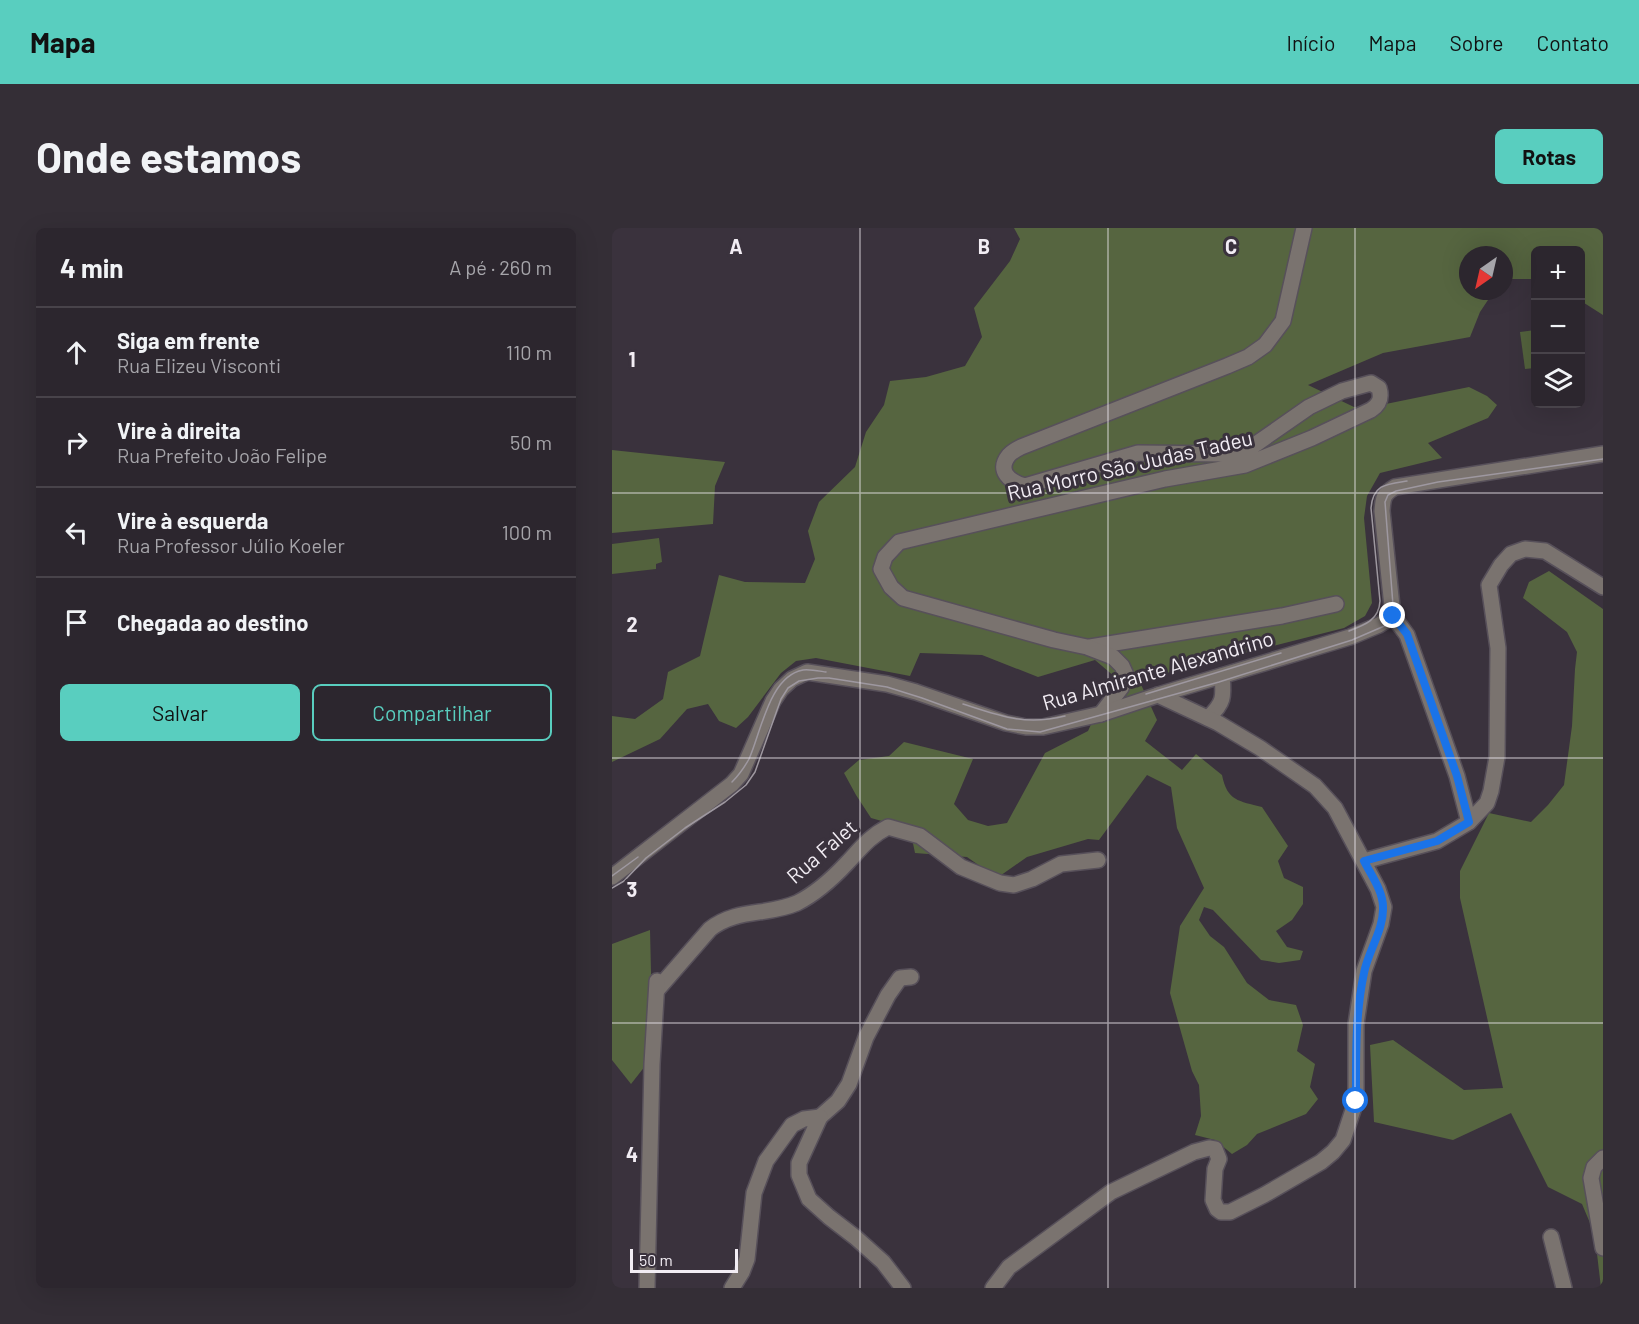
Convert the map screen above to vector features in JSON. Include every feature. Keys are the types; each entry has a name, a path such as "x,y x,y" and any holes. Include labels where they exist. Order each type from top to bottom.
{"street":[{"name":"Rua Morro São Judas Tadeu","path":"1101,714 1120,688 1126,675 1122,666 1113,657 1087,647 903,598 891,587 881,569 885,557 899,542 1164,479 1245,465 1312,438 1378,405 1381,397 1379,388 1371,383 1342,391 1309,407 1245,451 1225,454 1138,453 1025,486 1009,480 1004,473 1004,465 1009,455 1021,447 1227,366 1248,357 1265,345 1283,321 1304,228"},
{"path":"1469,822 1457,776 1407,634 1393,616 1382,511 1383,497 1395,487 1603,454"},
{"path":"1364,861 1437,841 1469,822 1487,803 1497,758 1498,648 1490,585 1501,565 1511,554 1526,549 1545,551 1603,587"},
{"path":"1087,647 1282,616 1336,604"},
{"name":"Rua Almirante Alexandrino","path":"612,877 717,798 732,784 741,774 773,701 781,689 792,679 807,672 887,684 1006,723 1042,728 1101,714 1350,637 1379,625 1393,616"},
{"path":"1208,718 1217,710 1222,699 1224,693 1222,676"},
{"path":"993,1288 1009,1267 1111,1192 1194,1152 1209,1148 1215,1149 1218,1154 1213,1200 1221,1212 1230,1212 1264,1195 1333,1152 1343,1140 1356,1101 1356,1024 1364,971 1381,924 1383,907 1378,889 1335,808 1316,786 1260,748 1208,718 1158,695"},
{"name":"Rua Falet","path":"647,1288 657,985 710,929 720,921 784,908 810,895 845,866 875,834 888,826 920,836 962,867 1000,883 1014,885 1032,879 1061,864 1098,860"},
{"path":"903,1288 883,1262 809,1199 799,1175 800,1163 820,1117 838,1101 849,1084 866,1037 888,995 900,978 911,977"},
{"path":"732,1288 747,1259 754,1193 766,1161 792,1125 804,1119 820,1117"},
{"path":"1603,1158 1594,1167 1592,1178 1603,1248"},
{"path":"1551,1237 1564,1288"}],"green space":[{"path":"1014,228 1603,228 1603,315 1585,304 1585,246 1531,246 1531,279 1513,279 1513,246 1459,246 1459,300 1488,300 1480,312 1470,337 1383,353 1308,385 1354,407 1376,406 1469,387 1487,396 1497,405 1488,418 1428,443 1442,458 1380,473 1367,496 1364,518 1372,603 1365,616 1344,628 1139,680 1157,720 1145,741 1182,770 1196,754 1222,775 1224,784 1231,795 1241,801 1262,807 1288,846 1278,861 1284,878 1303,887 1303,904 1292,920 1276,931 1287,947 1303,951 1300,960 1279,963 1261,960 1213,910 1204,907 1199,920 1210,936 1224,947 1247,983 1269,1000 1296,1005 1303,1025 1297,1051 1315,1064 1310,1087 1318,1099 1306,1114 1257,1134 1247,1145 1232,1154 1215,1140 1195,1135 1201,1116 1199,1085 1192,1071 1170,993 1180,926 1204,888 1177,828 1171,787 1147,775 1099,840 1088,839 1027,857 997,878 967,857 915,853 910,829 871,818 844,773 859,760 889,756 904,742 973,759 954,804 968,820 988,826 1007,823 1045,753 1088,731 1109,685 1122,683 1095,660 1038,677 982,655 920,653 910,676 816,658 796,661 781,673 748,717 736,728 719,721 708,704 687,709 660,739 612,762 612,716 635,719 663,699 668,672 700,656 719,575 745,582 805,583 815,559 808,531 819,502 855,467 866,432 884,405 890,381 926,377 965,366 982,337 974,308 1010,261 1020,239"},
{"path":"1531,331 1531,368 1525,369 1520,332"},
{"path":"612,450 725,462 715,486 713,524 612,533"},
{"path":"659,538 662,562 656,564 656,569 612,574 612,544"},
{"path":"1549,571 1603,609 1603,1288 1601,1288 1596,1245 1582,1204 1548,1187 1511,1113 1453,1140 1374,1122 1370,1045 1393,1040 1464,1090 1503,1088 1460,898 1460,871 1489,813 1531,822 1564,785 1572,726 1577,652 1567,632 1523,598 1529,582"},
{"path":"650,930 653,1056 631,1084 612,1060 612,944"}],"tram line":[{"path":"612,888 624,881 646,858 685,828 746,785 755,772 781,699 788,688 799,681 829,678 887,687 1007,729 1040,732 1219,682 1352,640 1389,624 1394,618 1385,502 1388,495 1396,491 1438,482 1603,459"},
{"path":"1349,631 1370,621 1379,607 1372,500 1382,487 1407,481"},
{"path":"1146,694 1281,653"},
{"path":"732,782 749,759 768,707 782,683 791,674 803,670 826,672"},
{"path":"963,704 1001,716 1025,720 1065,716"},
{"path":"612,876 638,857"}],"route":[{"path":"1356,1101 1356,1024 1364,971 1381,924 1383,907 1378,889 1364,861 1437,841 1469,822 1457,776 1407,634 1393,616"}]}
